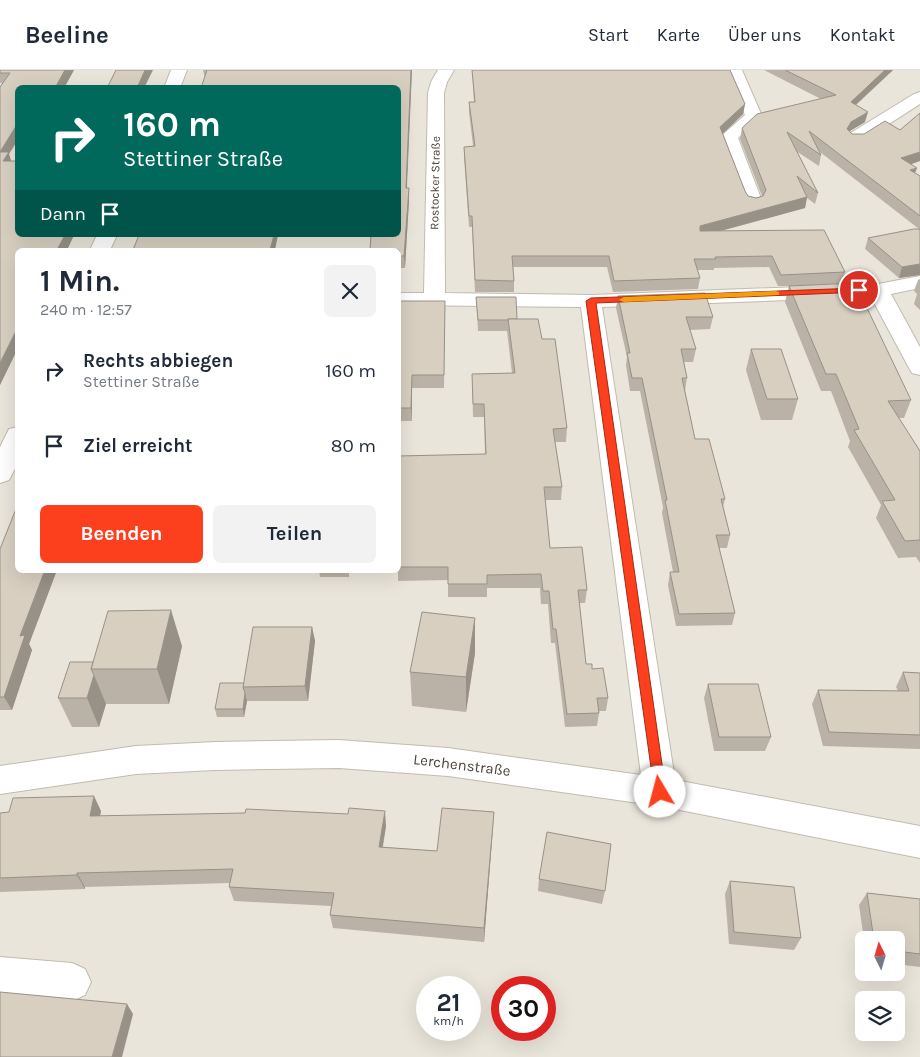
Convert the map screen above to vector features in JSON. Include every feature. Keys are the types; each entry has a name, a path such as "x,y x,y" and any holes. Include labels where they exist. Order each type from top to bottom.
{"street":[{"path":"173,85 179,70"},
{"name":"Rostocker Straße","path":"434,299 436,93 439,82 446,70"},
{"path":"734,70 754,116 729,137 753,201"},
{"path":"855,138 920,97"},
{"path":"401,299 591,301 878,290 920,282"},
{"path":"878,290 920,368"},
{"path":"591,301 660,792"},
{"path":"0,474 15,442"},
{"name":"Lerchenstraße","path":"0,780 136,760 214,756 339,754 448,762 660,792 920,842"},
{"path":"0,976 72,982"}],"shaded area":[{"path":"0,70 920,70 920,1057 0,1057"}],"building":[{"path":"0,70 65,70 57,85 15,85 15,128 0,152 0,87 10,73 0,73"},
{"path":"116,70 145,70 138,85 108,85"},
{"path":"207,70 411,70 406,188 409,188 404,256 401,256 401,248 370,248 371,237 401,237 401,85 202,85"},
{"path":"472,70 730,70 745,104 720,127 745,191 748,196 756,198 763,196 766,190 742,128 757,114 836,95 785,70 885,70 851,102 868,112 851,122 847,129 852,134 864,134 885,121 900,130 920,113 920,152 901,158 917,168 910,170 920,176 920,216 809,131 821,155 787,132 818,193 797,176 807,197 700,226 700,231 824,230 845,272 781,275 772,256 715,257 716,259 694,259 700,278 614,281 609,256 512,256 514,281 475,280 472,216 469,216 464,147 475,146 469,102 475,102"},
{"path":"0,152 9,152 3,161 15,161 15,237 64,237 58,248 15,248 15,333 0,363"},
{"path":"920,229 920,264 902,267 868,238"},
{"path":"138,237 273,237 271,248 134,248"},
{"path":"855,283 911,400 888,401 920,451 920,540 905,541 882,501 895,500 854,430 859,429 836,374 826,374 789,286"},
{"path":"705,293 713,317 686,317 696,349 681,349 687,378 682,378 695,439 709,439 725,499 721,499 730,535 716,535 735,613 679,614 670,572 679,572 665,500 667,500 642,378 632,378 627,353 630,353 618,296"},
{"path":"476,297 516,297 517,319 478,320"},
{"path":"401,301 445,301 444,375 412,375 411,408 401,408"},
{"path":"508,319 538,319 542,339 555,339 567,428 553,429 562,487 544,487 550,548 582,547 587,590 578,590 586,664 592,664 592,669 603,668 608,698 597,698 599,713 567,714 556,629 553,629 549,591 543,591 541,574 487,575 487,584 448,584 448,567 401,567 401,456 486,454 484,404 473,404 472,374 515,373"},
{"path":"751,349 781,349 798,399 767,399"},
{"path":"15,512 15,573 44,573 20,636 25,635 4,697 0,697 0,549"},
{"path":"171,610 157,669 91,669 108,611"},
{"path":"422,612 475,618 466,677 410,672"},
{"path":"253,627 312,627 305,686 243,687"},
{"path":"70,662 93,662 91,669 94,675 87,698 58,698"},
{"path":"903,672 920,673 920,735 829,732 818,690 909,691"},
{"path":"220,683 244,683 243,709 215,709"},
{"path":"708,684 758,684 771,737 719,737"},
{"path":"94,796 90,816 245,813 246,809 348,814 349,808 385,811 379,847 437,851 442,808 494,812 484,928 330,915 334,893 229,887 233,869 77,873 77,875 0,878 0,813 9,812 13,798"},
{"path":"547,832 611,844 605,891 539,879"},
{"path":"730,881 794,887 801,938 734,932"},
{"path":"867,893 920,899 920,954 905,952 905,931 873,931"},
{"path":"0,992 127,1004 112,1057 0,1057"}],"slow traffic":[{"path":"624,300 776,294"}],"route":[{"path":"660,792 591,301 859,290"}]}
